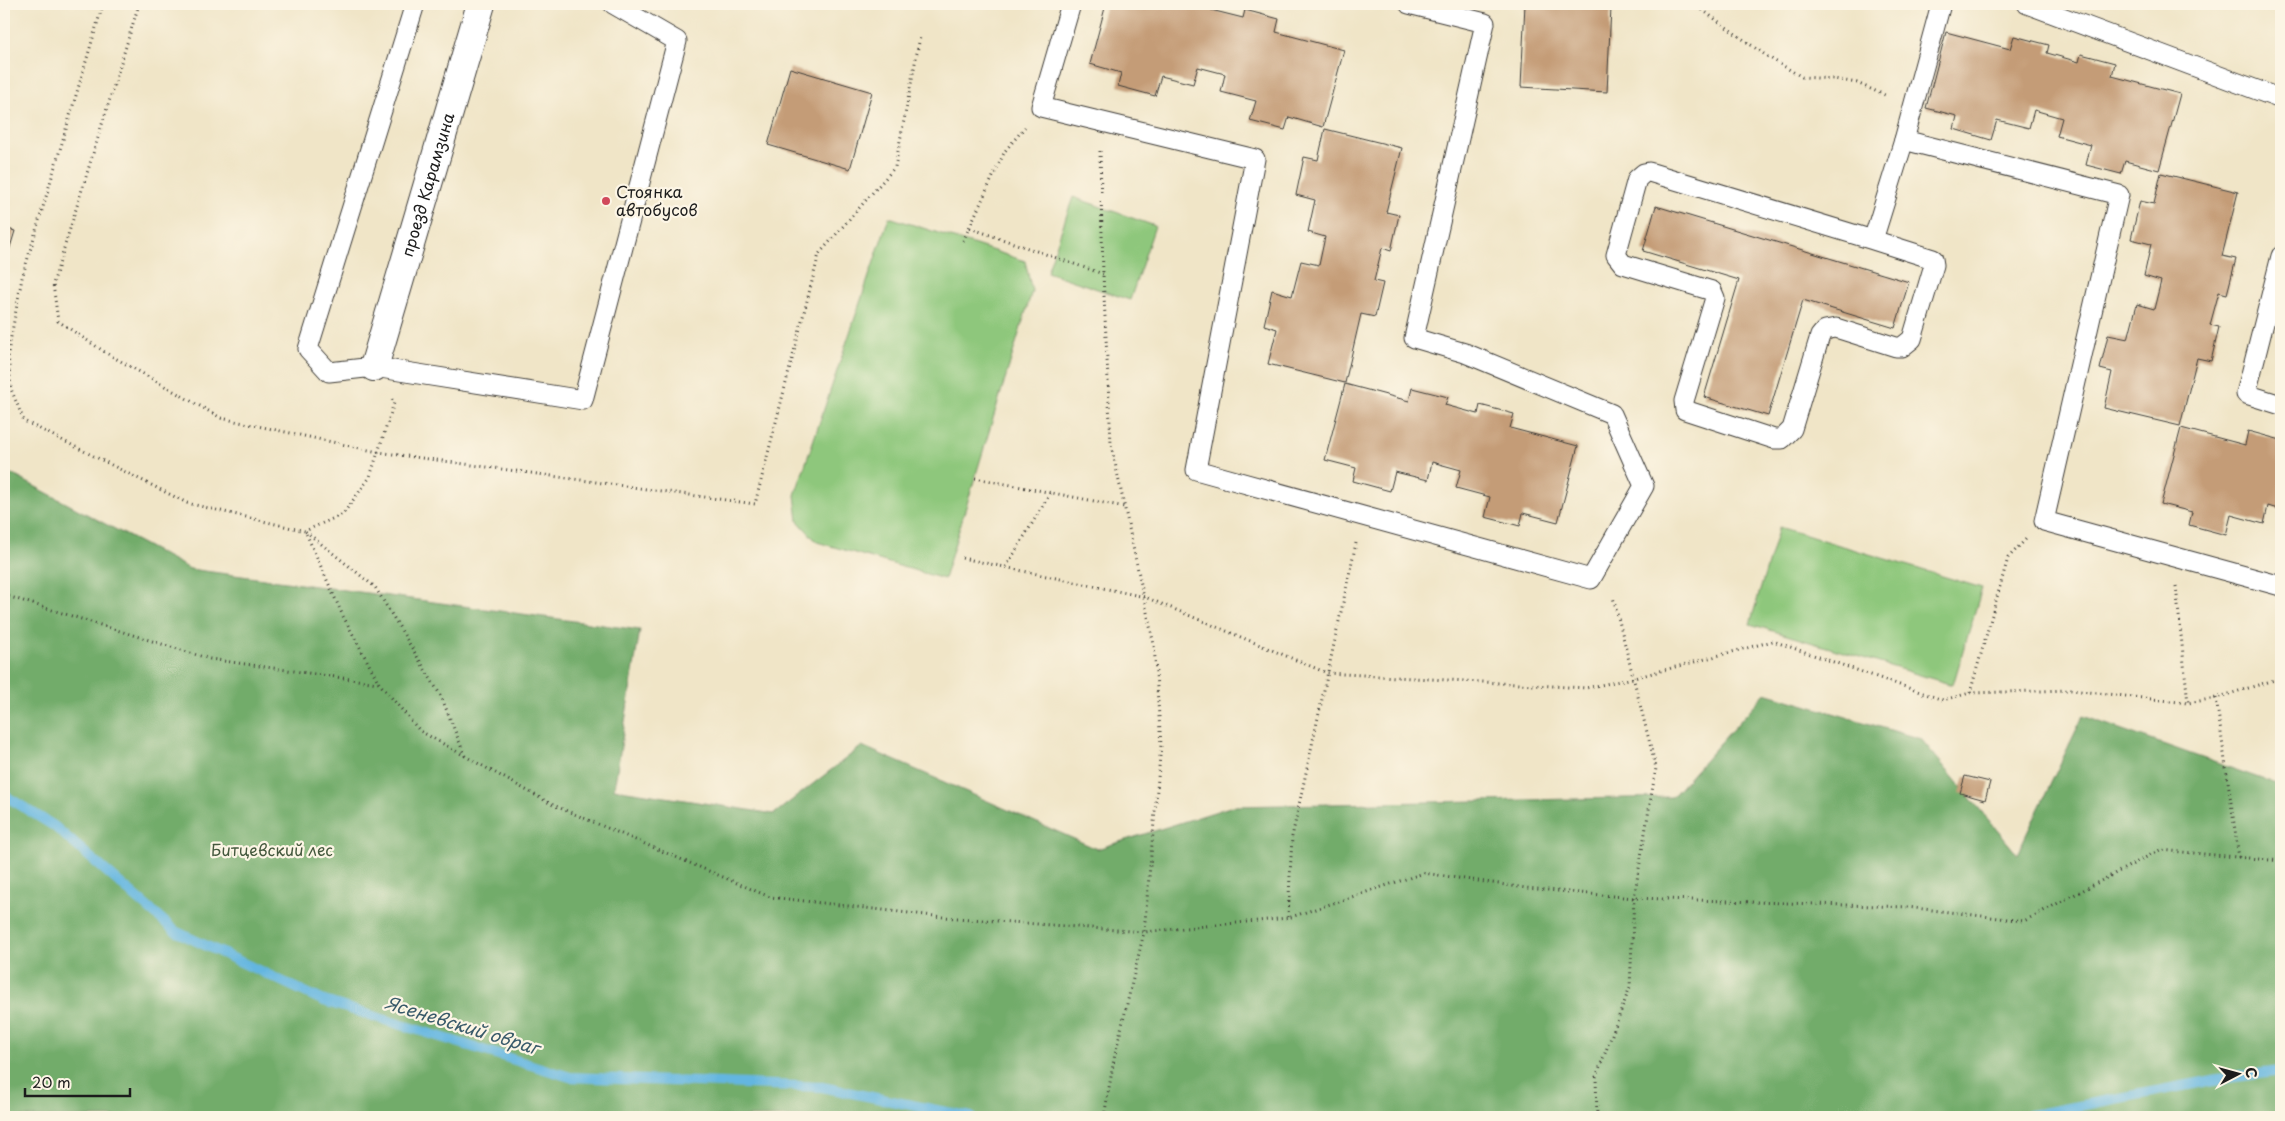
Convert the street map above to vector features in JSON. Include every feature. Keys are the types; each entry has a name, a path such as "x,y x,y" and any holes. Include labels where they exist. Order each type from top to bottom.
{"street":[{"name":"проезд Карамзина","path":"374,367 482,4"}],"lane":[{"path":"415,4 308,349 330,372 374,367 583,400 677,40 613,4"},
{"path":"1072,4 1041,107 1100,123 1256,159 1196,470 1591,579 1644,486 1612,414 1465,353 1414,338 1485,23 1409,4"},
{"path":"1873,240 1904,140 1941,4"},
{"path":"2026,4 2281,100"},
{"path":"1904,140 2119,195 2044,520 2174,558 2281,586"},
{"path":"1644,172 1650,172 1873,240 1933,259 1934,265 1912,339 1902,347 1836,328 1825,330 1820,336 1792,429 1782,439 1774,439 1685,410 1684,401 1715,298 1714,294 1709,290 1623,264 1616,255 1637,178 1644,172"},
{"path":"2281,256 2246,394 2281,405"}],"path":[{"path":"103,4 22,278 8,353 11,389 24,421 187,503 305,531 375,587 441,696 465,756"},
{"path":"139,4 53,284 58,321 108,354 221,418 378,452 755,504 819,254 895,167 920,37"},
{"path":"1694,4 1768,57 1802,77 1857,83 1878,91 1912,111"},
{"path":"963,241 1005,151 1041,107"},
{"path":"1100,123 1103,274 1111,444 1154,645 1161,745 1144,932 1114,1059 1104,1117"},
{"path":"970,228 1103,274"},
{"path":"305,531 343,514 370,477 394,403 374,367"},
{"path":"975,478 1125,507"},
{"path":"1006,567 1051,492"},
{"path":"1288,918 1292,837 1326,674 1363,516"},
{"path":"1970,693 2008,558 2044,520"},
{"path":"305,531 343,616 378,683 420,731 553,806 770,897 942,917 1144,932 1288,918 1424,873 1526,888 1634,898 1907,907 2024,921 2160,850 2281,861"},
{"path":"962,558 1145,598 1326,674 1586,688 1634,678 1773,641 1942,700 1970,693 2071,690 2188,703 2216,698 2281,678"},
{"path":"2174,558 2178,623 2188,703"},
{"path":"1591,579 1613,598 1656,768 1634,898 1630,986 1596,1077 1597,1117"},
{"path":"4,595 210,659 378,683"},
{"path":"2216,698 2239,858"}],"green space":[{"path":"1073,197 1155,226 1130,300 1047,272"},
{"path":"889,217 1025,261 1032,291 944,579 817,542 798,521 795,495"},
{"name":"Битцевский лес","path":"4,470 190,569 640,630 614,789 774,814 862,746 1097,849 1233,806 1672,797 1765,693 1921,739 2017,854 2083,716 2276,784 2281,781 2281,1117 4,1117"},
{"path":"1779,527 1982,588 1953,685 1750,624"}],"building":[{"path":"1106,4 1174,6 1175,4 1212,4 1211,10 1243,18 1245,10 1279,19 1276,32 1344,50 1323,127 1289,117 1285,130 1250,121 1256,101 1221,92 1225,74 1198,67 1193,84 1161,76 1155,96 1118,86 1121,73 1090,64"},
{"path":"1525,4 1611,7 1607,92 1521,87"},
{"path":"1946,32 2010,49 2014,36 2049,45 2047,53 2079,62 2081,54 2115,63 2112,76 2180,94 2159,170 2125,161 2121,174 2086,165 2091,145 2057,136 2062,118 2034,110 2029,128 1997,120 1991,140 1954,129 1957,116 1926,108"},
{"path":"790,68 872,92 850,169 768,145"},
{"path":"1325,129 1402,148 1386,212 1399,215 1391,251 1382,248 1374,281 1383,283 1375,317 1361,314 1345,383 1268,364 1277,329 1264,325 1272,290 1292,296 1301,261 1319,265 1325,237 1308,232 1315,200 1296,195 1304,157 1318,160"},
{"path":"2161,173 2238,192 2222,256 2236,259 2227,294 2219,292 2210,325 2219,327 2211,361 2197,358 2180,426 2104,408 2112,372 2100,369 2108,335 2128,339 2137,304 2154,309 2161,281 2144,276 2151,244 2131,239 2140,201 2154,204"},
{"path":"1656,206 1909,282 1895,328 1803,300 1768,416 1704,397 1739,280 1643,251"},
{"path":"4,228 15,231 4,267"},
{"path":"1345,384 1409,401 1412,388 1448,397 1445,405 1478,414 1480,405 1514,414 1510,428 1578,446 1558,522 1523,513 1520,526 1485,517 1490,497 1456,488 1461,470 1432,462 1428,480 1395,472 1390,491 1353,481 1356,468 1325,460"},
{"path":"2181,428 2245,445 2248,431 2281,440 2281,510 2268,506 2264,524 2231,515 2226,535 2189,525 2192,512 2161,504"},
{"path":"1965,776 1990,782 1985,800 1960,793"}],"waterway":[{"name":"Ясеневский овраг","path":"4,795 54,826 175,931 324,1001 570,1077 822,1087 971,1117"},
{"name":"Ясеневский овраг","path":"2021,1117 2219,1079 2281,1071"}],"place":[{"name":"Стоянка автобусов","path":"606,201"}]}
